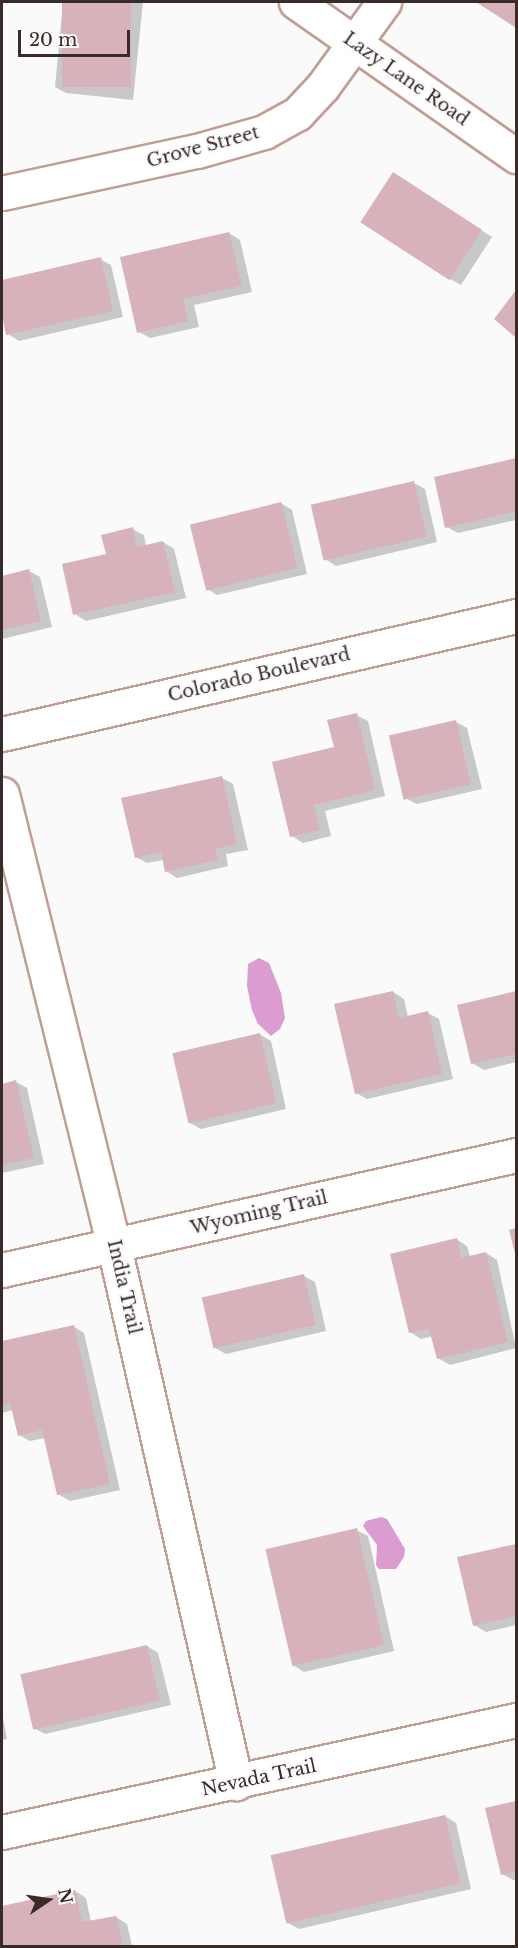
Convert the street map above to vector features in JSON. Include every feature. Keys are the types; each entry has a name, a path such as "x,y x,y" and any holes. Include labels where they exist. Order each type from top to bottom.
{"street":[{"name":"Lazy Lane Road","path":"296,2 516,156"},
{"name":"Grove Street","path":"2,193 197,151 264,132 297,114 323,86 384,2"},
{"name":"Colorado Boulevard","path":"2,734 516,616"},
{"name":"India Trail","path":"2,794 114,1246 236,1783"},
{"name":"Wyoming Trail","path":"2,1270 516,1155"},
{"name":"Nevada Trail","path":"2,1832 236,1783 516,1720"}],"shaded area":[{"path":"259,958 269,963 281,993 285,1018 280,1029 271,1036 258,1024 252,1010 247,986 248,964"},
{"path":"381,1517 387,1519 405,1549 404,1557 396,1569 379,1569 376,1565 377,1545 363,1526 366,1521"}],"building":[{"path":"62,2 131,2 131,87 62,87"},
{"path":"476,2 516,2 516,28"},
{"path":"393,172 482,230 449,280 360,222"},
{"path":"229,232 242,286 183,299 188,321 137,333 120,257"},
{"path":"101,257 113,311 6,335 2,315 2,280"},
{"path":"516,290 516,338 494,319"},
{"path":"516,458 516,511 445,528 434,477"},
{"path":"414,481 427,537 324,560 311,505"},
{"path":"281,502 297,568 206,591 190,525"},
{"path":"133,527 137,547 163,541 175,592 73,615 62,564 106,554 101,535"},
{"path":"29,569 41,621 2,630 2,576"},
{"path":"357,713 375,790 314,805 320,830 290,837 272,762 334,747 327,720"},
{"path":"456,720 471,784 404,800 389,736"},
{"path":"222,776 237,844 215,849 218,860 165,872 161,852 135,858 121,798"},
{"path":"393,991 399,1018 428,1011 442,1074 355,1094 334,1004"},
{"path":"516,991 516,1054 471,1064 457,1005"},
{"path":"260,1033 276,1103 189,1123 172,1053"},
{"path":"16,1080 34,1158 2,1165 2,1084"},
{"path":"516,1228 516,1257 509,1230"},
{"path":"457,1238 461,1258 486,1252 508,1342 437,1359 429,1329 409,1333 390,1254"},
{"path":"304,1274 316,1325 213,1348 202,1298"},
{"path":"74,1325 110,1484 57,1495 42,1430 18,1436 10,1403 2,1405 2,1341"},
{"path":"357,1528 384,1645 292,1666 265,1549"},
{"path":"516,1544 516,1616 473,1626 457,1557"},
{"path":"147,1645 160,1701 33,1730 20,1674"},
{"path":"516,1801 516,1871 501,1875 485,1808"},
{"path":"445,1815 461,1883 286,1923 271,1855"},
{"path":"75,1890 82,1922 116,1916 123,1946 2,1946 2,1906"}]}
